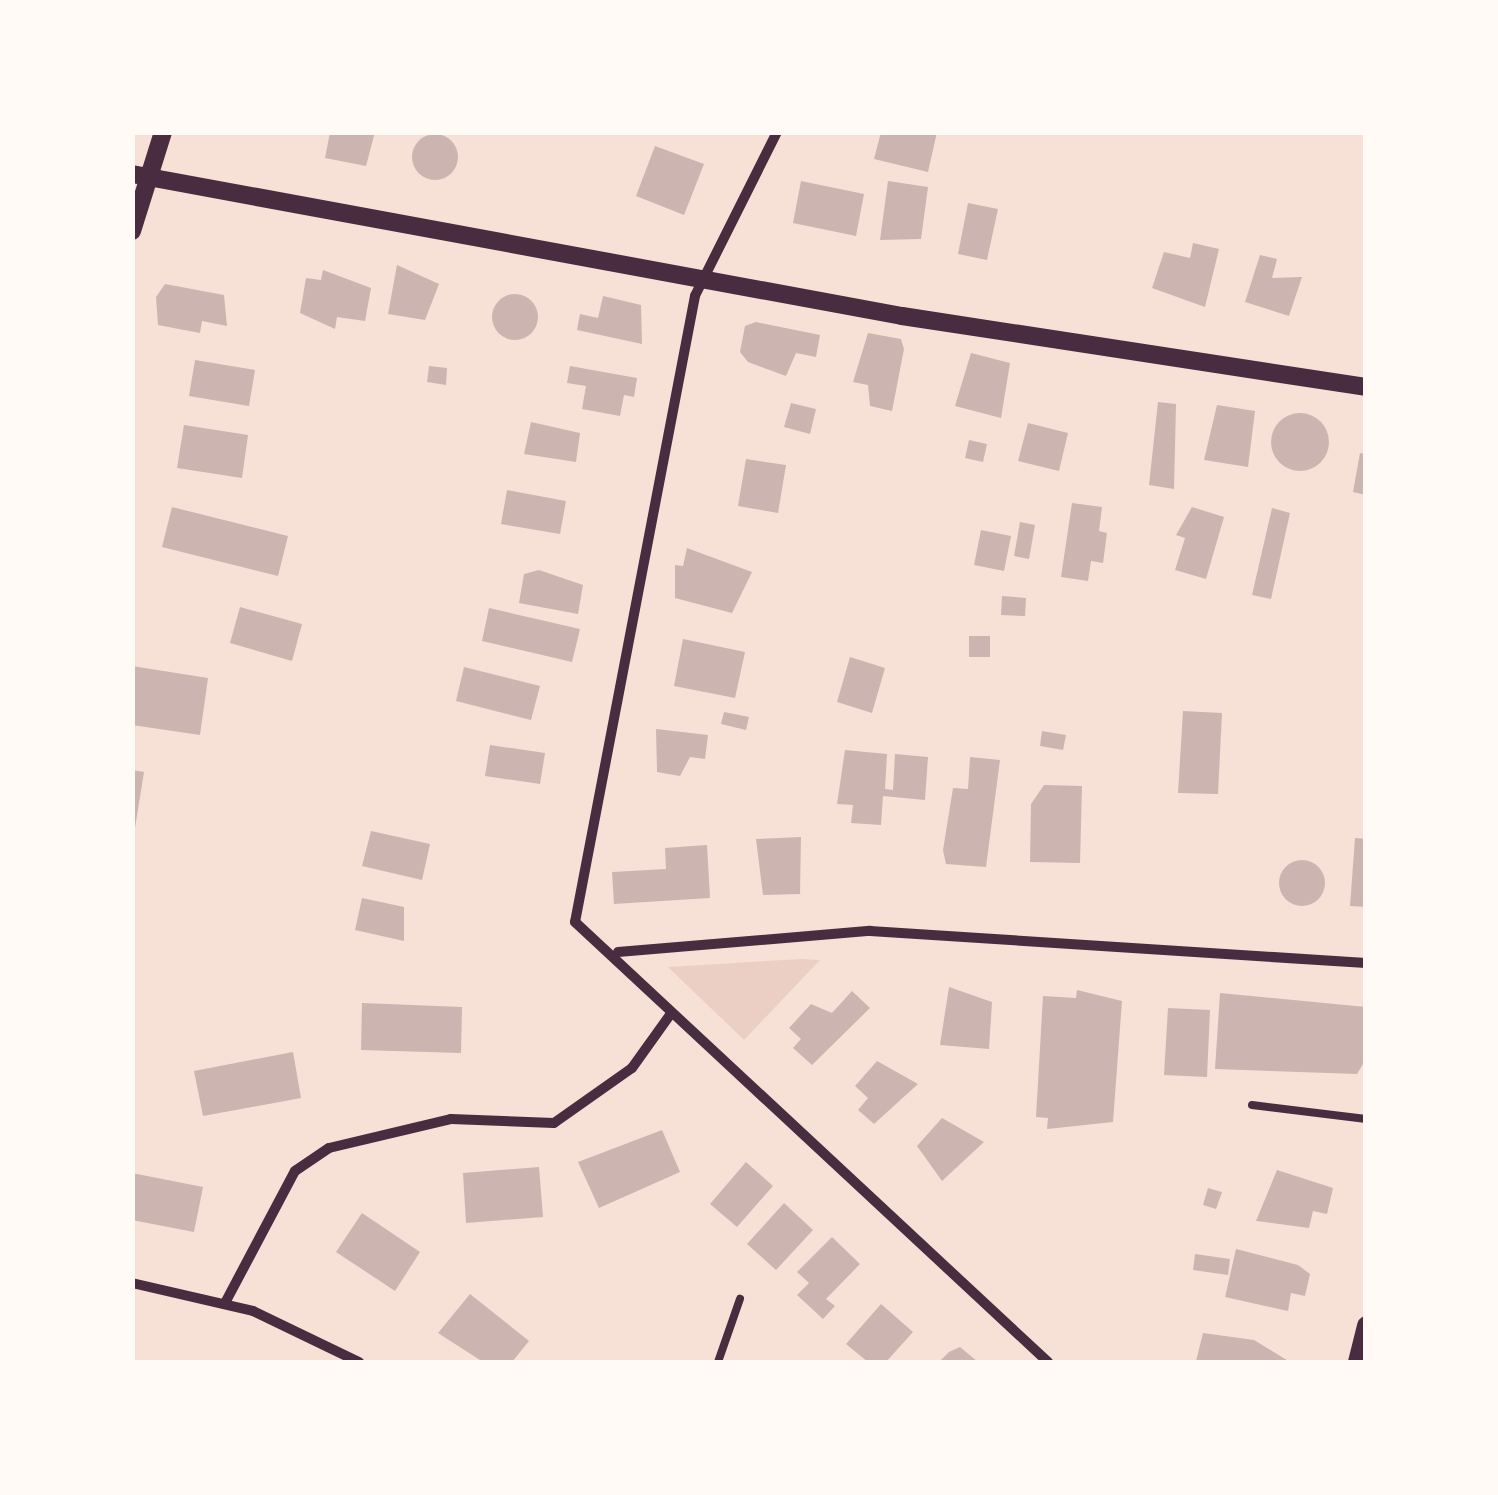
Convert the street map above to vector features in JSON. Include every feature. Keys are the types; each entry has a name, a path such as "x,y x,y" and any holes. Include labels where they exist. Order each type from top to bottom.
{"street":[{"path":"132,230 139,175 163,132"},
{"path":"776,132 695,296 576,922 618,952 670,1016 1048,1362"},
{"path":"139,175 707,277 1366,387"},
{"path":"618,952 904,932 1366,963"},
{"path":"226,1304 268,1213 294,1171 318,1156 451,1120 554,1123 632,1068 670,1016"},
{"path":"132,1283 226,1304 358,1362"},
{"path":"1356,1362 1366,1326"}],"lane":[{"path":"1252,1105 1366,1120"},
{"path":"718,1362 740,1299"}],"shaded area":[{"path":"801,959 820,960 744,1040 668,967"}],"building":[{"path":"330,132 375,132 366,166 325,158"},
{"path":"881,132 937,132 928,172 874,159"},
{"path":"435,134 451,141 458,157 451,173 435,180 419,173 412,157 419,141"},
{"path":"655,146 704,164 684,215 636,196"},
{"path":"801,181 864,194 856,236 793,223"},
{"path":"888,181 928,187 921,239 880,240"},
{"path":"968,203 998,209 987,260 958,254"},
{"path":"1193,243 1219,249 1205,307 1152,288 1164,252 1190,258"},
{"path":"1260,255 1277,259 1272,278 1302,277 1289,316 1245,302"},
{"path":"397,265 439,284 425,320 388,314"},
{"path":"323,270 371,288 365,321 337,317 335,329 300,313 306,278 321,280"},
{"path":"165,284 224,295 227,326 202,321 200,333 158,325 156,297"},
{"path":"515,294 531,301 538,317 531,333 515,340 499,333 492,317 499,301"},
{"path":"603,296 641,305 642,344 577,330 580,314 598,318"},
{"path":"756,322 820,335 816,357 796,353 786,376 748,362 740,352 745,326"},
{"path":"868,333 901,339 904,349 892,411 870,406 868,385 853,382"},
{"path":"971,353 1010,363 1001,418 955,406"},
{"path":"195,360 255,370 249,406 189,396"},
{"path":"429,366 447,368 446,385 427,382"},
{"path":"570,366 637,378 634,397 624,395 620,416 582,409 586,386 567,383"},
{"path":"1158,402 1176,404 1174,489 1149,485"},
{"path":"791,403 816,409 810,434 784,427"},
{"path":"1217,405 1255,411 1248,467 1204,460"},
{"path":"1300,413 1321,421 1329,442 1321,463 1300,471 1279,463 1271,442 1279,421"},
{"path":"531,422 580,433 576,462 524,454"},
{"path":"1028,423 1068,433 1059,471 1018,461"},
{"path":"184,425 248,435 242,478 177,468"},
{"path":"969,440 987,444 983,462 965,458"},
{"path":"1360,453 1366,454 1366,495 1353,492"},
{"path":"746,459 786,465 778,513 738,506"},
{"path":"507,490 566,501 560,534 501,524"},
{"path":"1072,503 1102,507 1099,531 1107,533 1103,563 1091,561 1088,581 1061,577"},
{"path":"172,507 288,536 278,576 162,547"},
{"path":"1192,507 1224,517 1206,579 1175,570 1185,538 1176,535"},
{"path":"1272,508 1290,513 1271,599 1252,595"},
{"path":"1020,522 1035,525 1029,559 1014,556"},
{"path":"981,530 1011,536 1004,571 974,565"},
{"path":"687,548 752,572 732,613 675,598 675,565 683,566"},
{"path":"539,570 583,585 578,614 519,603 524,574"},
{"path":"1002,596 1026,598 1025,616 1001,615"},
{"path":"240,607 302,624 292,661 230,643"},
{"path":"489,608 580,629 572,662 482,641"},
{"path":"969,636 990,636 990,657 969,657"},
{"path":"683,639 745,652 735,698 674,686"},
{"path":"850,657 885,668 872,713 837,702"},
{"path":"132,666 208,678 200,735 132,725"},
{"path":"464,667 540,686 531,720 456,701"},
{"path":"1183,711 1222,713 1218,794 1178,793"},
{"path":"724,712 749,717 746,730 721,724"},
{"path":"656,729 708,735 705,759 690,757 680,776 657,772"},
{"path":"1042,731 1066,735 1063,750 1040,746"},
{"path":"490,745 545,753 540,784 485,776"},
{"path":"845,750 887,754 885,789 893,790 895,754 928,757 925,800 883,796 881,825 851,823 853,805 837,804"},
{"path":"970,757 1000,760 986,867 946,864 943,850 953,788 968,789"},
{"path":"132,770 144,772 135,828 132,828"},
{"path":"1044,785 1082,786 1080,863 1030,862 1031,804"},
{"path":"371,831 430,844 422,880 362,866"},
{"path":"801,837 800,894 763,895 756,839"},
{"path":"1355,838 1366,839 1366,907 1350,906"},
{"path":"707,845 710,898 614,904 612,872 666,869 665,848"},
{"path":"1302,860 1318,867 1325,883 1318,899 1302,906 1286,899 1279,883 1286,867"},
{"path":"362,898 404,907 404,941 355,930"},
{"path":"949,987 992,1002 989,1049 940,1045"},
{"path":"1077,990 1122,1001 1113,1122 1047,1129 1048,1118 1036,1117 1043,996 1076,998"},
{"path":"852,991 870,1008 812,1065 793,1048 801,1039 789,1028 811,1004 832,1013"},
{"path":"1220,993 1366,1007 1366,1059 1357,1074 1215,1069"},
{"path":"362,1003 462,1007 461,1053 361,1050"},
{"path":"1168,1008 1210,1010 1207,1077 1164,1075"},
{"path":"293,1052 301,1098 203,1116 194,1071"},
{"path":"877,1061 918,1084 874,1124 858,1110 868,1098 855,1086"},
{"path":"942,1118 984,1142 942,1181 917,1146"},
{"path":"662,1130 680,1172 599,1208 578,1162"},
{"path":"746,1162 773,1186 737,1227 710,1204"},
{"path":"539,1167 543,1217 466,1223 463,1173"},
{"path":"1277,1170 1333,1188 1327,1214 1313,1211 1309,1228 1256,1221"},
{"path":"132,1173 203,1187 194,1232 132,1220"},
{"path":"1208,1188 1222,1192 1216,1209 1203,1205"},
{"path":"784,1203 813,1230 776,1270 747,1244"},
{"path":"362,1213 420,1252 395,1291 336,1252"},
{"path":"832,1237 860,1264 826,1299 835,1306 823,1319 797,1295 809,1283 797,1272"},
{"path":"1236,1249 1298,1265 1310,1274 1305,1296 1291,1293 1288,1311 1225,1297"},
{"path":"1195,1254 1230,1259 1228,1275 1193,1270"},
{"path":"470,1294 529,1341 512,1362 483,1362 438,1333"},
{"path":"881,1304 913,1332 886,1362 868,1362 846,1344"},
{"path":"1203,1333 1254,1340 1290,1362 1196,1361"},
{"path":"960,1347 978,1362 939,1362 949,1352"}]}
